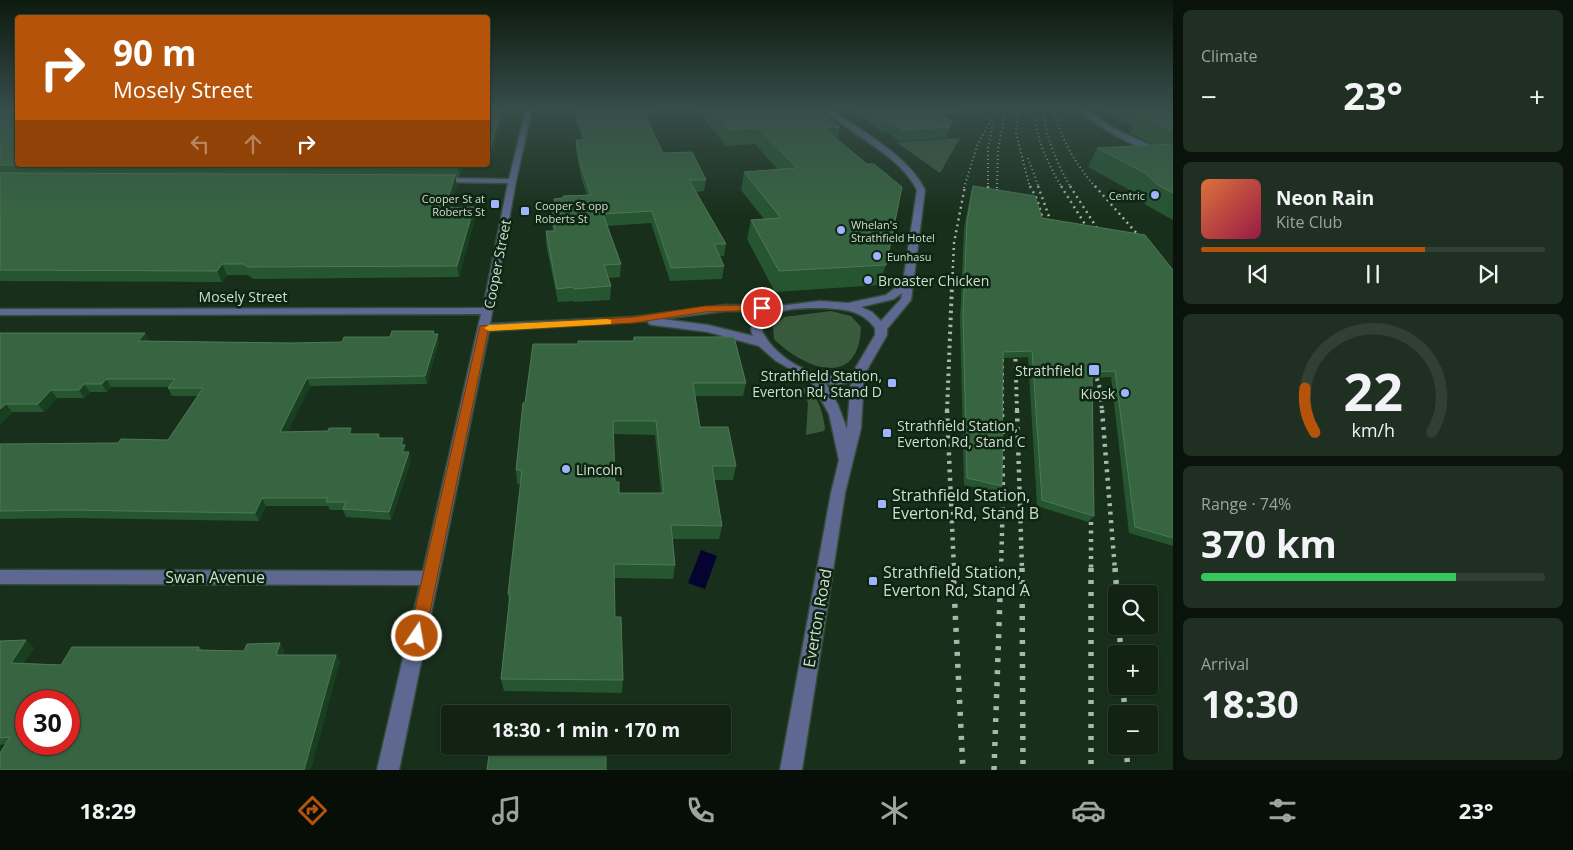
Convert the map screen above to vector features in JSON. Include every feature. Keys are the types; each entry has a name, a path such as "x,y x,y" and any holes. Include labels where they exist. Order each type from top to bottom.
{"street":[{"name":"Cooper Street","path":"388,770 484,328 520,145"},
{"path":"875,145 907,169 920,184 921,190 906,300 881,328"},
{"path":"1144,145 1173,159"},
{"path":"426,180 512,180"},
{"path":"484,328 633,320 725,308 847,306 890,297 907,284"},
{"path":"844,466 851,444 855,421 858,375 881,335 881,328 872,317 847,306"},
{"path":"762,343 756,332 756,324 764,314 779,308"},
{"name":"Mosely Street","path":"0,312 487,311"},
{"path":"633,320 711,328 737,334 762,343 793,366 815,378 833,381 858,375"},
{"path":"815,378 826,393 840,422 844,441 844,466"},
{"name":"Everton Road","path":"791,770 844,466"},
{"name":"Swan Avenue","path":"0,577 430,578"}],"green space":[{"path":"900,145 956,145 940,173"},
{"path":"831,311 851,316 861,327 858,347 851,360 841,366 828,368 814,365 786,350 774,339 773,327 784,317"},
{"path":"805,388 810,391 820,405 825,428 824,431 806,435 808,403 803,389"}],"shaded area":[{"path":"701,550 717,556 705,589 688,583"}],"building":[{"path":"0,145 15,145 15,165 0,165"},
{"path":"577,145 659,145 663,153 692,152 706,180 689,180 726,244 714,244 724,266 671,268 652,211 603,214 621,264 604,265 611,286 557,289 546,231 555,231 551,209 556,208 554,199 563,198 563,196 591,195 581,166"},
{"path":"775,145 844,145 867,164 874,164 902,187 886,265 779,271 751,220 781,218 744,172 797,168"},
{"path":"1173,145 1173,193 1158,185 1145,173 1097,148"},
{"path":"0,173 455,175 445,208 474,207 457,266 248,267 244,264 222,264 217,271 0,270"},
{"path":"973,186 1035,196 1042,218 1145,235 1173,270 1173,538 1135,527 1115,371 1092,372 1094,516 1042,500 1032,351 1003,352 1002,486 967,478 963,314 967,222"},
{"path":"392,331 434,331 433,334 438,334 425,376 307,378 280,432 328,431 329,428 351,428 349,434 379,434 378,438 403,438 401,445 405,445 402,452 409,452 389,512 343,509 346,502 326,502 328,498 262,498 255,513 68,510 0,511 0,444 118,443 121,439 168,440 203,388 168,388 175,379 106,379 102,384 84,384 79,390 51,390 38,404 6,404 0,409 0,333 145,333 138,341 291,343 342,342 344,337 390,337"},
{"path":"634,337 734,337 746,383 693,383 700,427 728,427 736,466 712,466 722,526 671,525 675,565 614,564 615,617 621,617 623,680 501,679 510,594 508,594 522,470 516,470 523,403 525,403 533,344 578,344 578,341 634,341","holes":["613,421 656,421 664,493 619,493 619,482 615,482"]},
{"path":"26,640 11,663 61,665 72,647 199,647 197,650 244,651 247,644 280,643 276,655 336,655 304,770 0,770 0,753 10,737 0,738 0,641"},
{"path":"489,755 606,755 606,770 487,770"}],"railway":[{"path":"964,188 978,145"},
{"path":"988,203 989,145"},
{"path":"997,188 999,145"},
{"path":"1019,145 1030,188"},
{"path":"1042,145 1047,160 1062,188"},
{"path":"1051,145 1071,188"},
{"path":"1067,145 1082,170 1096,188"},
{"path":"1028,158 1039,188"},
{"path":"952,286 954,243 965,186"},
{"path":"1030,186 1037,199 1046,230"},
{"path":"1038,186 1055,233"},
{"path":"1061,186 1093,237"},
{"path":"1070,186 1104,239"},
{"path":"1095,186 1146,244"},
{"path":"997,188 997,203"},
{"path":"947,410 952,285"},
{"path":"1002,345 1002,410"},
{"path":"1015,345 1017,411"},
{"path":"1093,365 1100,389 1102,411"},
{"path":"947,410 954,570"},
{"path":"1001,570 1003,495 1002,410"},
{"path":"1017,410 1022,570"},
{"path":"1102,410 1115,570"},
{"path":"1091,505 1091,770"},
{"path":"953,568 963,770"},
{"path":"994,770 1001,568"},
{"path":"1022,568 1023,770"},
{"path":"1115,568 1116,585"},
{"path":"1120,635 1120,645"},
{"path":"1124,695 1124,705"},
{"path":"1127,755 1128,770"}],"slow traffic":[{"path":"489,328 607,322"}],"place":[{"name":"Centric","path":"1155,195"},
{"name":"Cooper St at Roberts St","path":"495,204"},
{"name":"Cooper St opp Roberts St","path":"525,211"},
{"name":"Whelan's Strathfield Hotel","path":"841,230"},
{"name":"Eunhasu","path":"877,256"},
{"name":"Broaster Chicken","path":"868,280"},
{"name":"Strathfield","path":"1094,370"},
{"name":"Strathfield Station, Everton Rd, Stand D","path":"892,383"},
{"name":"Kiosk","path":"1125,393"},
{"name":"Strathfield Station, Everton Rd, Stand C","path":"887,433"},
{"name":"Lincoln","path":"566,469"},
{"name":"Strathfield Station, Everton Rd, Stand B","path":"882,504"},
{"name":"Strathfield Station, Everton Rd, Stand A","path":"873,581"}],"route":[{"path":"417,636 484,328 633,320 705,309 762,308"}]}
